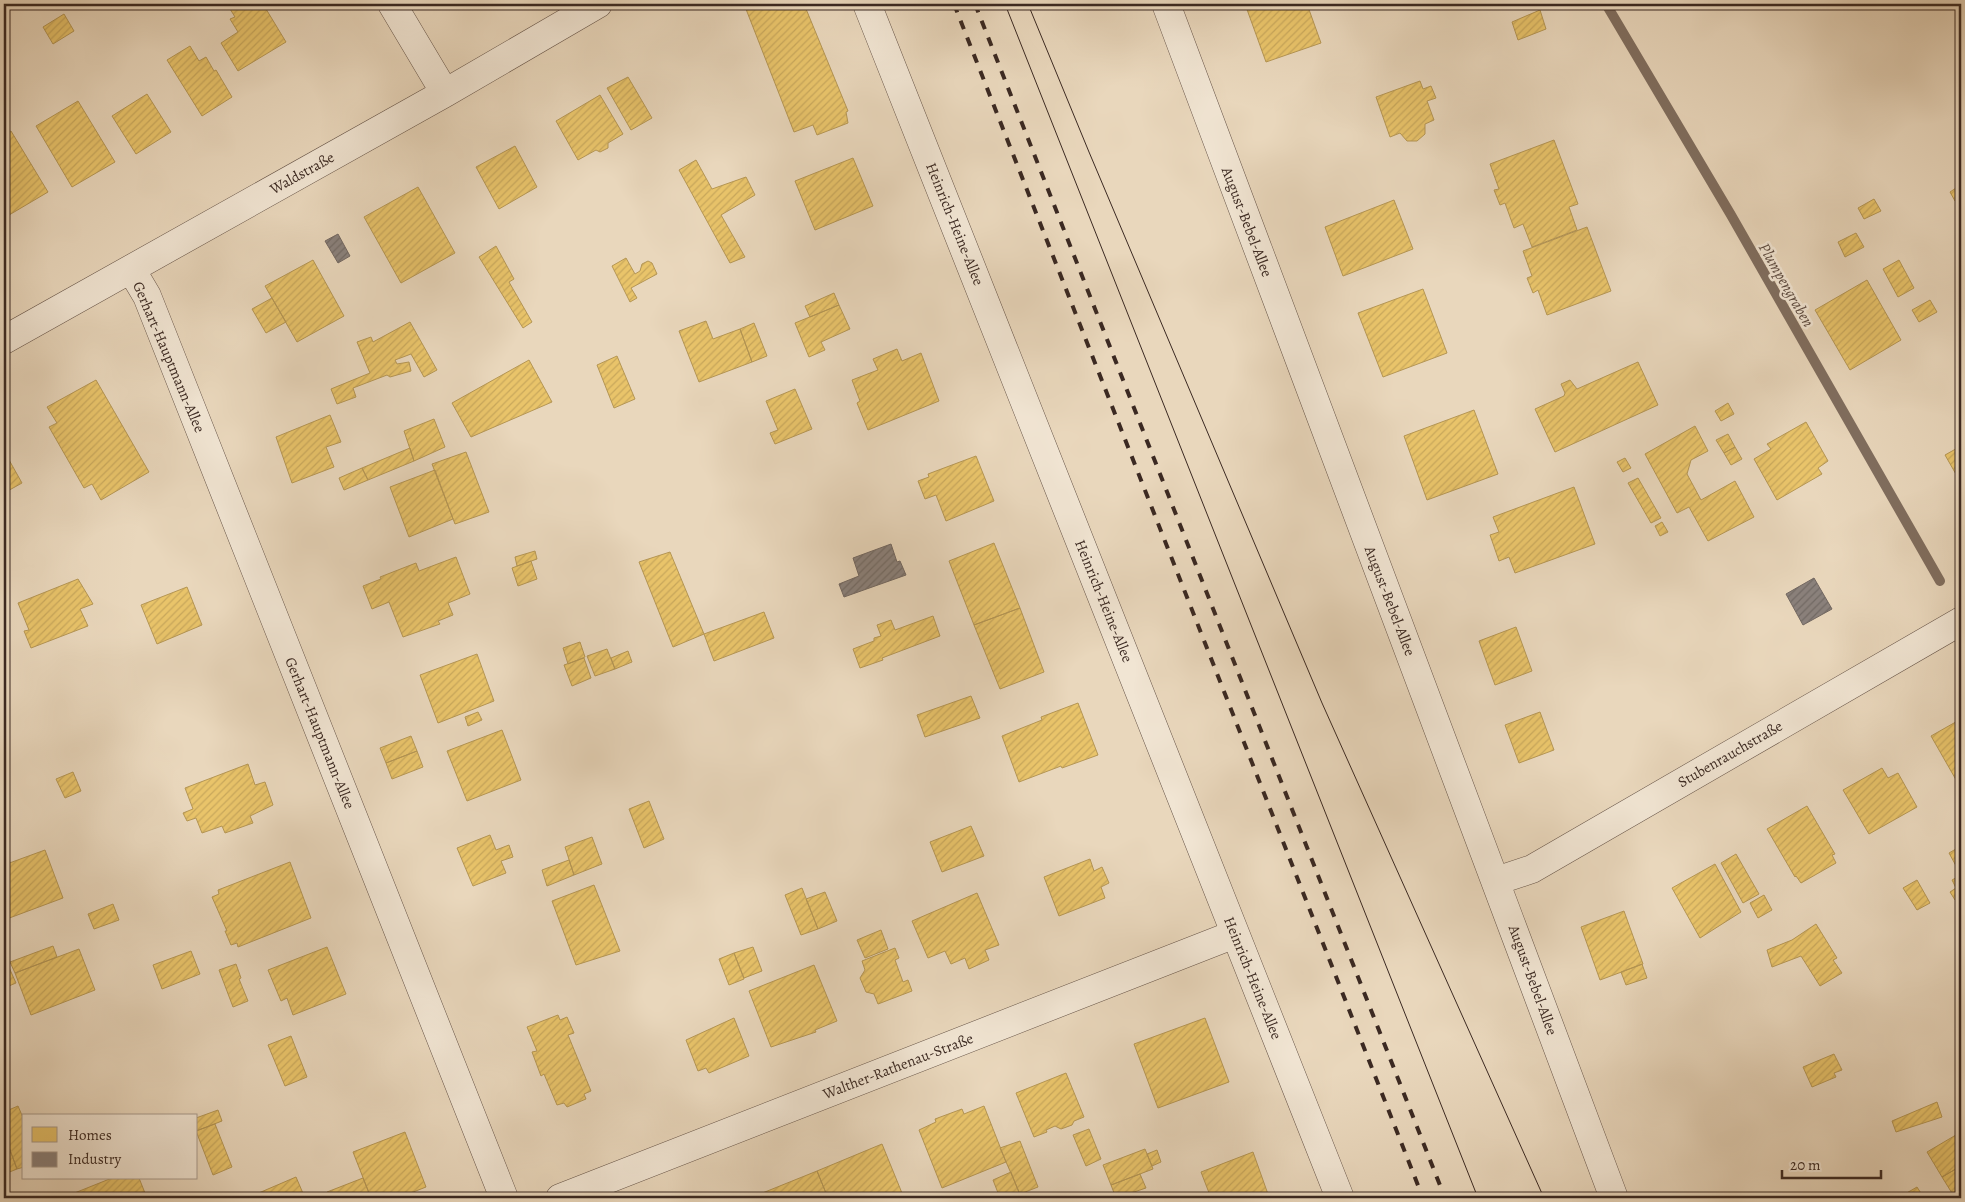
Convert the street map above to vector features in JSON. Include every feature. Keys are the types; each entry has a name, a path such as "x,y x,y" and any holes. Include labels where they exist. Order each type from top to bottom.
{"street":[{"path":"392,4 445,93"},
{"name":"Waldstraße","path":"4,340 445,93 598,4"},
{"name":"Heinrich-Heine-Allee","path":"867,4 1340,1198"},
{"name":"August-Bebel-Allee","path":"1166,4 1614,1198"},
{"name":"Gerhart-Hauptmann-Allee","path":"131,269 147,296 504,1198"},
{"name":"Stubenrauchstraße","path":"1496,881 1532,868 1961,621"},
{"name":"Walther-Rathenau-Straße","path":"560,1198 1235,934"}],"building: Homes":[{"path":"227,4 263,4 286,42 238,71 221,43 238,32 230,19 235,17"},
{"path":"744,4 804,4 848,111 846,112 848,123 817,135 813,125 794,132"},
{"path":"1245,4 1307,4 1321,43 1266,62"},
{"path":"1540,10 1546,29 1518,40 1512,22"},
{"path":"64,14 74,31 53,44 43,27"},
{"path":"190,46 199,61 206,57 232,97 202,116 167,60"},
{"path":"628,77 652,118 631,130 607,88"},
{"path":"1420,81 1423,89 1431,86 1436,98 1427,101 1434,120 1425,124 1425,134 1417,141 1407,141 1400,133 1390,137 1376,97"},
{"path":"147,94 171,132 136,154 112,116"},
{"path":"600,95 623,134 608,143 608,148 600,152 596,150 578,160 556,121"},
{"path":"78,101 115,162 72,187 36,126"},
{"path":"11,131 48,192 4,218 4,135"},
{"path":"1554,140 1578,204 1569,207 1577,230 1532,247 1523,224 1514,228 1505,203 1500,205 1494,190 1499,189 1490,164"},
{"path":"515,146 537,187 499,209 476,167"},
{"path":"853,158 873,206 815,230 795,181"},
{"path":"696,160 712,189 746,177 755,195 721,215 745,257 730,263 679,170"},
{"path":"1959,186 1961,197 1955,201 1950,192"},
{"path":"418,187 455,253 401,283 364,217"},
{"path":"1874,199 1881,211 1864,219 1858,208"},
{"path":"1394,200 1413,249 1343,276 1325,227"},
{"path":"1587,227 1611,291 1547,315 1538,290 1533,293 1527,278 1532,276 1523,251"},
{"path":"1856,233 1864,247 1845,257 1838,242"},
{"path":"496,246 514,279 509,282 532,322 523,328 479,257"},
{"path":"626,258 635,274 640,271 642,264 648,261 652,263 657,274 631,288 637,298 630,302 612,266"},
{"path":"313,260 344,316 297,342 265,286"},
{"path":"1899,260 1914,288 1898,297 1883,269"},
{"path":"1867,280 1901,340 1850,370 1815,310"},
{"path":"1423,289 1447,353 1383,377 1358,313"},
{"path":"834,293 839,305 810,317 805,306"},
{"path":"272,298 286,322 266,333 252,309"},
{"path":"1930,300 1937,312 1919,322 1912,310"},
{"path":"839,305 850,329 821,342 825,350 809,357 795,323"},
{"path":"706,321 713,339 740,329 752,362 699,382 679,331"},
{"path":"410,322 437,370 424,377 411,354 395,360 397,364 409,362 411,371 390,377 387,375 353,388 356,397 337,404 331,389 370,373 357,342 371,337 373,342"},
{"path":"754,323 767,356 752,362 740,329"},
{"path":"897,349 902,361 921,353 939,401 868,430 857,403 860,401 852,380 878,370 873,359"},
{"path":"617,356 635,399 614,408 597,365"},
{"path":"529,360 552,402 471,437 452,403"},
{"path":"1638,362 1658,405 1555,452 1535,409 1564,396 1565,393 1561,384 1570,380 1577,389"},
{"path":"96,380 149,472 101,500 92,484 84,488 49,427 57,423 47,407"},
{"path":"795,389 812,429 775,444 770,433 778,430 766,401"},
{"path":"1728,403 1734,414 1721,421 1715,411"},
{"path":"1474,410 1498,474 1427,500 1404,436"},
{"path":"330,415 341,442 326,447 334,467 292,483 276,437"},
{"path":"434,419 445,447 414,461 404,431"},
{"path":"1806,422 1828,461 1818,468 1822,474 1777,500 1754,459 1771,449 1767,444"},
{"path":"1695,426 1708,451 1691,460 1687,474 1701,500 1735,481 1754,517 1708,541 1689,507 1677,513 1645,454"},
{"path":"1728,434 1735,447 1724,453 1716,440"},
{"path":"1961,446 1961,483 1945,455"},
{"path":"1735,447 1742,459 1731,465 1724,453"},
{"path":"410,448 414,461 368,480 362,468"},
{"path":"4,451 22,483 4,493"},
{"path":"466,452 489,512 455,524 432,464"},
{"path":"976,456 994,501 946,521 936,495 925,499 918,481 929,477 928,474"},
{"path":"1625,458 1631,468 1623,472 1617,462"},
{"path":"362,468 368,480 344,490 339,478"},
{"path":"435,470 453,519 409,537 390,487"},
{"path":"1638,478 1661,518 1651,523 1628,483"},
{"path":"1574,487 1595,544 1515,573 1509,557 1499,561 1490,535 1499,532 1493,517"},
{"path":"1662,522 1668,532 1660,536 1655,526"},
{"path":"994,543 1020,608 974,625 949,561"},
{"path":"535,551 537,559 517,566 515,557"},
{"path":"670,552 704,634 673,647 639,562"},
{"path":"456,557 470,594 448,603 453,615 438,621 440,624 403,637 389,602 372,609 363,586 416,563 419,571"},
{"path":"531,561 537,579 518,586 512,568"},
{"path":"78,579 93,604 80,609 88,626 31,648 24,631 29,630 18,603"},
{"path":"187,587 202,625 157,644 141,605"},
{"path":"1020,608 1044,672 1000,689 974,625"},
{"path":"764,612 774,638 714,661 704,634"},
{"path":"933,616 940,636 860,668 853,649 874,641 874,638 881,636 877,625 891,620 895,630"},
{"path":"1516,627 1532,671 1495,685 1479,641"},
{"path":"580,642 585,657 568,664 563,648"},
{"path":"607,649 615,669 595,676 587,656"},
{"path":"628,651 632,662 615,669 611,658"},
{"path":"477,654 494,701 438,723 420,675"},
{"path":"584,658 591,678 572,686 564,665"},
{"path":"971,696 980,718 925,737 917,715"},
{"path":"1078,703 1098,755 1062,768 1061,766 1019,782 1002,736 1042,720 1041,717"},
{"path":"478,712 482,720 468,726 465,717"},
{"path":"1540,712 1554,750 1519,763 1505,725"},
{"path":"1961,719 1961,784 1959,785 1931,736"},
{"path":"502,730 521,780 467,801 447,751"},
{"path":"411,736 417,751 386,763 380,748"},
{"path":"417,751 423,767 392,779 386,763"},
{"path":"248,764 255,785 265,782 273,805 250,816 253,823 225,833 222,826 202,833 196,818 187,821 183,813 193,809 185,788"},
{"path":"1882,768 1888,778 1898,773 1917,807 1869,834 1843,790"},
{"path":"73,772 81,791 65,798 56,779"},
{"path":"649,801 664,839 644,848 629,809"},
{"path":"1807,806 1835,854 1832,855 1836,863 1801,883 1795,877 1767,829"},
{"path":"971,826 984,856 942,872 930,842"},
{"path":"490,835 496,850 509,845 513,857 501,861 506,873 473,886 457,848"},
{"path":"592,837 602,864 574,875 565,847"},
{"path":"1961,846 1961,875 1949,853"},
{"path":"45,850 63,898 4,920 4,865"},
{"path":"1736,854 1759,894 1743,903 1721,863"},
{"path":"1090,859 1094,871 1102,867 1109,883 1101,887 1105,898 1059,916 1044,877"},
{"path":"569,860 574,875 547,886 542,870"},
{"path":"290,862 311,918 238,947 237,943 231,945 212,897 219,894 218,890"},
{"path":"1715,864 1741,912 1700,938 1672,888"},
{"path":"1961,875 1961,897 1955,900 1950,892 1956,888 1952,880"},
{"path":"1917,880 1930,903 1917,910 1903,888"},
{"path":"594,885 620,951 576,965 552,901"},
{"path":"802,888 818,929 801,935 785,895"},
{"path":"825,892 837,921 818,929 806,899"},
{"path":"977,893 999,945 985,950 989,960 969,969 965,958 951,964 945,951 928,958 912,921"},
{"path":"1764,895 1772,910 1758,918 1750,903"},
{"path":"113,904 119,920 94,929 88,914"},
{"path":"1624,911 1643,964 1600,980 1581,927"},
{"path":"1816,924 1837,958 1833,960 1842,973 1820,986 1801,956 1772,967 1767,950 1792,940"},
{"path":"881,930 888,949 865,958 857,940"},
{"path":"53,946 57,957 15,973 10,962"},
{"path":"327,947 346,994 293,1015 287,998 281,1001 268,970"},
{"path":"753,947 762,971 744,978 734,953"},
{"path":"895,948 899,958 895,960 903,982 908,980 912,991 878,1004 874,994 866,992 860,978 865,970 862,961"},
{"path":"79,949 95,990 31,1015 15,973"},
{"path":"191,951 200,974 162,989 153,965"},
{"path":"734,953 744,979 729,985 719,959"},
{"path":"7,963 16,983 4,988 4,965"},
{"path":"236,964 241,978 239,979 248,1001 233,1007 219,970"},
{"path":"1642,964 1647,978 1626,985 1621,972"},
{"path":"814,965 837,1021 815,1030 816,1032 771,1047 749,991"},
{"path":"558,1015 560,1020 567,1017 574,1033 568,1035 591,1091 584,1094 586,1099 567,1107 564,1103 557,1105 544,1074 541,1076 532,1052 537,1051 527,1027"},
{"path":"734,1018 749,1056 709,1073 706,1068 698,1071 686,1040"},
{"path":"1205,1018 1229,1082 1158,1108 1134,1044"},
{"path":"291,1036 307,1077 285,1086 268,1045"},
{"path":"1834,1054 1842,1070 1834,1073 1836,1077 1812,1087 1803,1067"},
{"path":"1066,1073 1084,1117 1074,1121 1072,1125 1061,1129 1055,1126 1046,1130 1047,1132 1034,1137 1016,1093"},
{"path":"1937,1102 1942,1117 1896,1132 1892,1121"},
{"path":"18,1106 22,1115 22,1168 17,1169 4,1134 4,1112"},
{"path":"984,1106 1006,1162 942,1188 919,1130 936,1122 935,1119 962,1109 964,1114"},
{"path":"218,1110 222,1121 198,1130 198,1117"},
{"path":"215,1124 232,1167 213,1175 198,1136 198,1130"},
{"path":"1089,1129 1101,1159 1086,1166 1073,1135"},
{"path":"405,1132 426,1187 398,1198 371,1198 353,1152"},
{"path":"1961,1132 1961,1166 1942,1177 1927,1152"},
{"path":"4,1134 17,1169 7,1173 4,1165"},
{"path":"1020,1141 1038,1187 1020,1194 1000,1148"},
{"path":"882,1144 904,1198 828,1198 817,1171"},
{"path":"1145,1149 1153,1169 1111,1185 1103,1165"},
{"path":"1157,1150 1161,1162 1152,1166 1147,1154"},
{"path":"1253,1152 1269,1197 1211,1198 1201,1172"},
{"path":"1961,1166 1961,1198 1955,1198 1942,1177"},
{"path":"817,1171 828,1198 756,1198 755,1196"},
{"path":"1011,1172 1021,1198 1000,1198 993,1180"},
{"path":"1140,1174 1146,1188 1116,1198 1111,1185"},
{"path":"296,1177 305,1198 255,1198 254,1195"},
{"path":"363,1178 371,1198 329,1198 327,1192"},
{"path":"107,1180 140,1180 147,1198 67,1198 67,1196"},
{"path":"1917,1187 1924,1198 1898,1198"}],"building: Industry":[{"path":"338,234 350,256 338,263 325,241"},
{"path":"891,544 897,562 900,561 906,575 844,597 839,584 859,576 853,558"},
{"path":"1814,578 1832,609 1803,625 1786,594"}],"waterway":[{"name":"Plumpengraben","path":"1606,4 1731,215 1940,581"}],"tram line":[{"path":"1005,4 1478,1198"},
{"path":"1028,4 1322,703 1544,1198"}],"railway":[{"path":"954,4 1423,1198"},
{"path":"975,4 1445,1198"}]}
